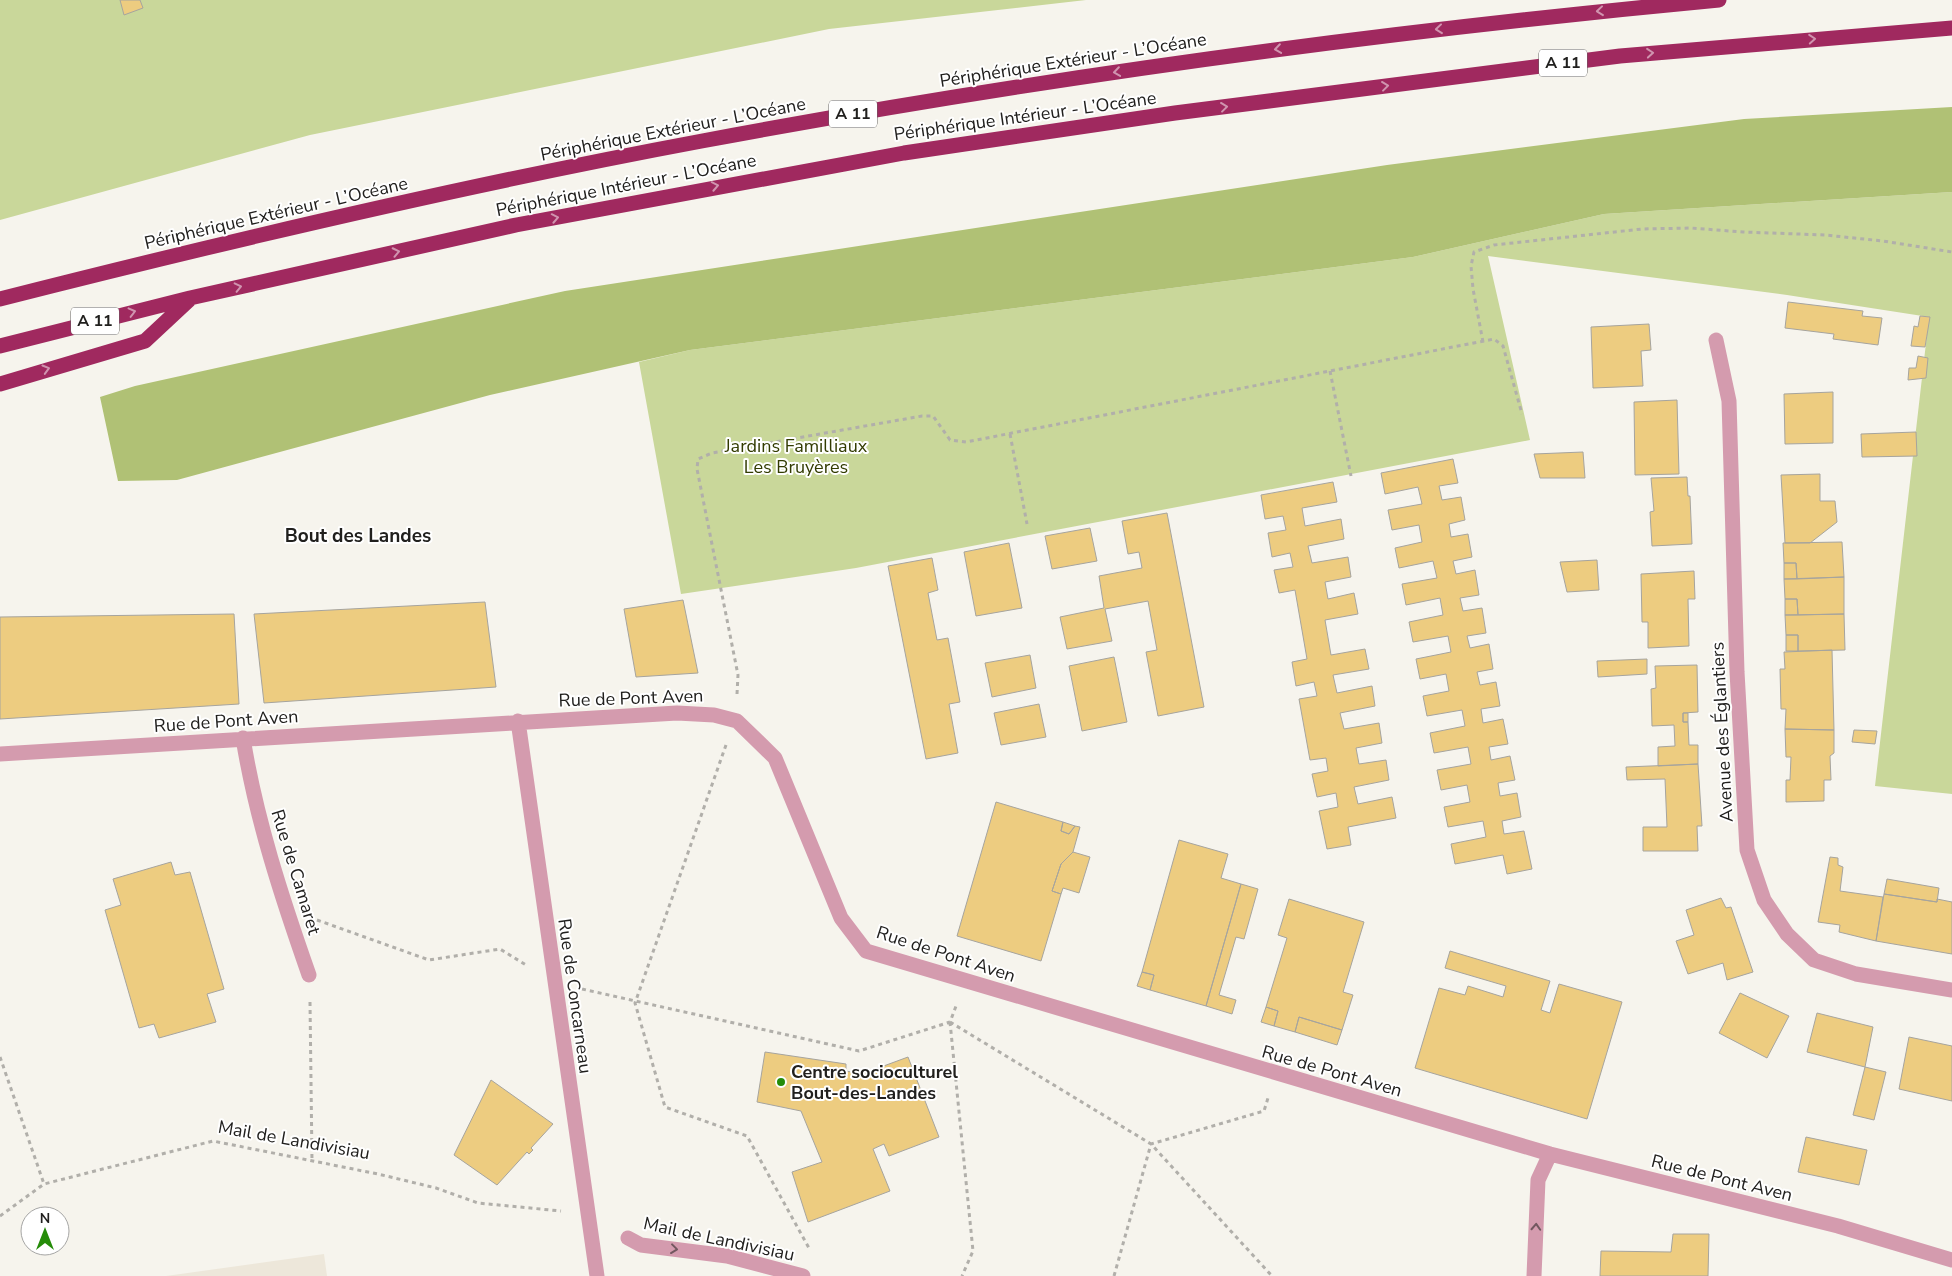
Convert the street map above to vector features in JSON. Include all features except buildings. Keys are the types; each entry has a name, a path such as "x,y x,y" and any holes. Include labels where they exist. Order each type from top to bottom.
{"highway":[{"name":"Périphérique Extérieur - L’Océane","path":"0,299 384,207 701,141 911,104 1065,79 1413,32 1719,0"},
{"name":"Périphérique Intérieur - L’Océane","path":"0,346 190,298 516,225 726,184 913,151 1175,113 1620,56 1952,28"},
{"path":"0,384 145,341 190,298"}],"street":[{"name":"Avenue des Églantiers","path":"1716,340 1729,401 1737,672 1746,840 1747,850 1764,900 1787,934 1814,960 1856,974 1952,990"},
{"name":"Rue de Pont Aven","path":"0,754 518,721 677,713 714,715 737,721 775,758 842,918 866,951 965,982 1550,1154 1838,1226 1952,1260"},
{"name":"Rue de Concarneau","path":"518,721 597,1276"},
{"name":"Rue de Camaret","path":"243,738 249,778 286,909 309,975"},
{"path":"1534,1276 1538,1180 1550,1154"},
{"name":"Mail de Landivisiau","path":"628,1238 641,1245 727,1256 803,1276"}],"path":[{"path":"1483,342 1471,266 1474,252 1494,245 1642,229 1691,228 1854,238 1952,252"},
{"path":"811,1251 747,1136 665,1107 635,1002 721,756 737,721 738,675 697,469 698,458 712,453 922,416 933,416 950,440 966,442 1494,339 1503,346 1522,414"},
{"path":"1330,371 1351,476"},
{"path":"1010,434 1027,524"},
{"path":"286,909 429,960 500,949 554,982 635,1002 859,1051 950,1022 1151,1144 1272,1276"},
{"path":"309,975 312,1161"},
{"path":"962,1276 973,1251 950,1022 965,982"},
{"path":"0,1057 44,1184"},
{"path":"1151,1144 1264,1111 1277,1074"},
{"name":"Mail de Landivisiau","path":"0,1216 44,1184 213,1142 436,1188 478,1203 562,1211"},
{"path":"1114,1276 1151,1144"}],"shaded area":[{"path":"324,1254 327,1276 166,1276"}],"green space":[{"path":"0,0 1086,0 829,29 310,135 0,220"},
{"path":"1952,107 1952,192 1604,214 1413,257 690,350 490,395 177,480 118,481 100,397 135,386 565,291 1387,165 1744,119"},
{"name":"Jardins Familliaux Les Bruyères","path":"1952,192 1952,794 1875,786 1929,317 1787,295 1488,256 1530,440 856,568 681,594 639,362 690,350 1413,257 1604,214"}],"place":[{"name":"Centre socioculturel Bout-des-Landes","path":"781,1082"}],"district":[{"name":"Bout des Landes","path":"358,536"}]}
